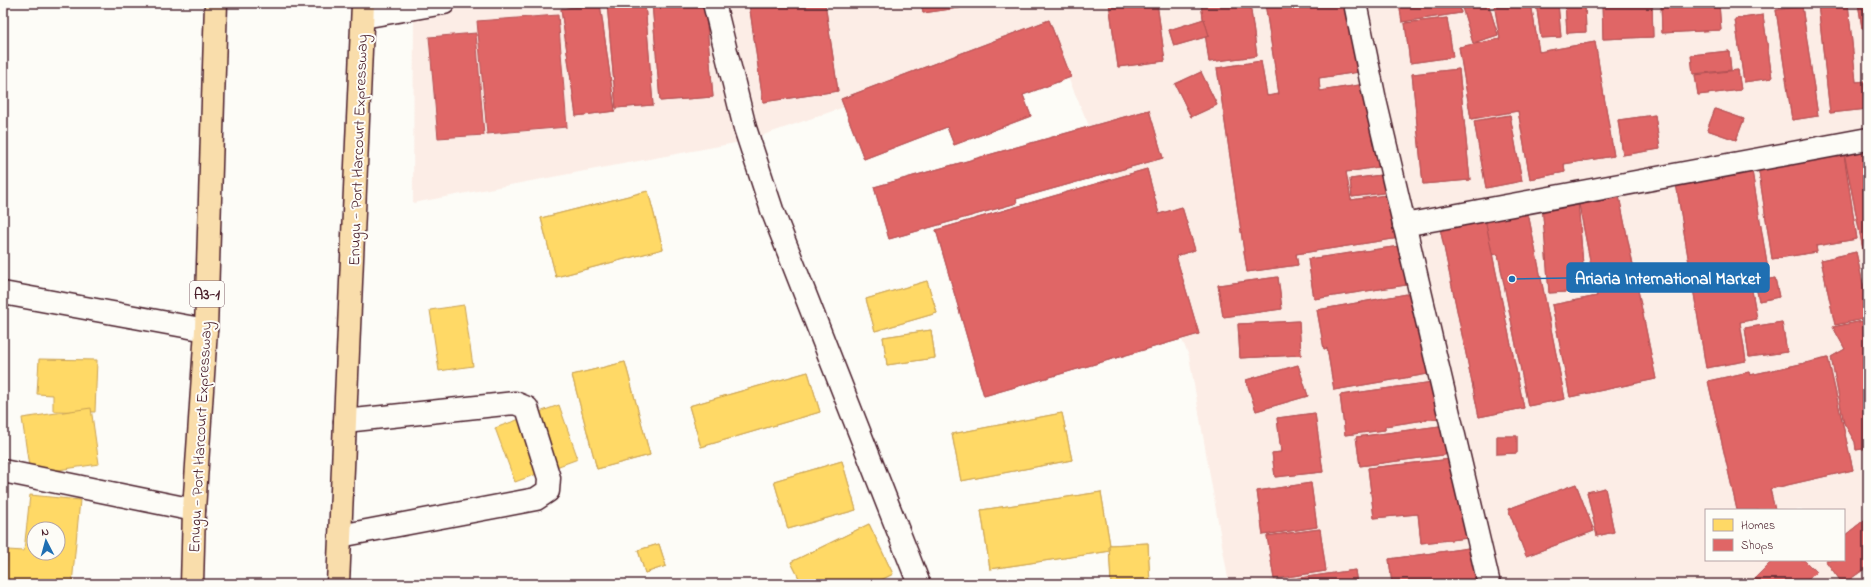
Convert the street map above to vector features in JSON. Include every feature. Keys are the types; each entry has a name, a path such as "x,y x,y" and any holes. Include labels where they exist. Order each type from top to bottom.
{"highway":[{"name":"Enugu - Port Harcourt Expressway","path":"192,584 194,510 206,330 216,3"},
{"name":"Enugu - Port Harcourt Expressway","path":"338,584 363,10"}],"street":[{"path":"363,10 444,3"},
{"path":"714,3 745,128 772,210 919,584"},
{"path":"1354,3 1404,225 1489,584"},
{"path":"1404,225 1868,139"},
{"path":"3,293 206,330"},
{"path":"340,536 536,499 548,491 549,478 527,408 516,403 345,421"},
{"path":"3,471 194,510"}],"shaded area":[{"path":"414,3 1868,3 1868,584 1229,584 1189,356 1050,36 746,141 413,203"}],"building: Homes":[{"path":"648,191 663,249 556,277 541,218"},
{"path":"648,191 663,249 556,277 541,218"},
{"path":"927,281 937,313 875,331 866,299"},
{"path":"927,281 937,313 875,331 866,299"},
{"path":"464,305 473,366 439,371 430,310"},
{"path":"931,330 935,358 887,365 883,337"},
{"path":"931,330 935,358 887,365 883,337"},
{"path":"39,359 97,360 95,412 53,411 53,395 37,394"},
{"path":"625,362 650,455 597,469 572,375"},
{"path":"625,362 650,455 597,469 572,375"},
{"path":"808,372 820,412 701,447 689,406"},
{"path":"808,372 820,412 701,447 689,406"},
{"path":"559,405 578,459 515,482 495,428"},
{"path":"91,408 99,464 30,474 22,418"},
{"path":"1062,413 1072,460 961,481 952,434"},
{"path":"1062,413 1072,460 961,481 952,434"},
{"path":"842,461 856,510 788,529 774,481"},
{"path":"842,461 856,510 788,529 774,481"},
{"path":"1101,492 1111,551 990,569 981,510"},
{"path":"1101,492 1111,551 990,569 981,510"},
{"path":"30,495 80,500 72,584 5,584 8,550 24,551 26,532 26,561 66,561 66,521 27,521"},
{"path":"869,524 893,574 873,584 802,584 791,562"},
{"path":"869,524 893,574 873,584 802,584 791,562"},
{"path":"1148,543 1150,584 1111,584 1109,545"},
{"path":"1148,543 1150,584 1111,584 1109,545"},
{"path":"659,544 666,566 645,573 638,550"},
{"path":"659,544 666,566 645,573 638,550"}],"building: Shops":[{"path":"607,3 645,3 653,105 616,108"},
{"path":"607,3 645,3 653,105 616,108"},
{"path":"652,3 705,3 713,97 660,101"},
{"path":"652,3 705,3 713,97 660,101"},
{"path":"749,3 825,3 838,91 763,102"},
{"path":"749,3 825,3 838,91 763,102"},
{"path":"921,3 971,3 972,6 923,13"},
{"path":"921,3 971,3 972,6 923,13"},
{"path":"1076,3 1098,3 1076,6"},
{"path":"1076,3 1098,3 1076,6"},
{"path":"1109,3 1157,3 1165,61 1118,67"},
{"path":"1109,3 1157,3 1165,61 1118,67"},
{"path":"1201,3 1250,3 1257,56 1209,62"},
{"path":"1201,3 1250,3 1257,56 1209,62"},
{"path":"1265,3 1356,3 1366,71 1319,78 1320,91 1372,83 1385,166 1346,172 1351,200 1400,193 1406,237 1296,254 1298,265 1247,272 1217,68 1261,61 1267,96 1279,94"},
{"path":"1265,3 1356,3 1366,71 1319,78 1320,91 1372,83 1385,166 1346,172 1351,200 1400,193 1406,237 1296,254 1298,265 1247,272 1217,68 1261,61 1267,96 1279,94"},
{"path":"1399,3 1459,3 1461,13 1402,22"},
{"path":"1399,3 1459,3 1461,13 1402,22"},
{"path":"1488,3 1498,35 1473,43 1461,4"},
{"path":"1488,3 1498,35 1473,43 1461,4"},
{"path":"1494,3 1531,3 1539,52 1595,42 1614,156 1564,164 1565,172 1530,179 1518,111 1471,119 1459,47 1500,39"},
{"path":"1494,3 1531,3 1539,52 1595,42 1614,156 1564,164 1565,172 1530,179 1518,111 1471,119 1459,47 1500,39"},
{"path":"1536,3 1558,3 1561,37 1541,38"},
{"path":"1536,3 1558,3 1561,37 1541,38"},
{"path":"1565,3 1585,3 1586,32 1567,33"},
{"path":"1565,3 1585,3 1586,32 1567,33"},
{"path":"1602,3 1652,3 1653,37 1603,39"},
{"path":"1602,3 1652,3 1653,37 1603,39"},
{"path":"1661,3 1719,3 1721,30 1662,33"},
{"path":"1661,3 1719,3 1721,30 1662,33"},
{"path":"1772,3 1807,3 1807,6 1772,7"},
{"path":"1772,3 1807,3 1807,6 1772,7"},
{"path":"1818,3 1848,3 1856,82 1866,81 1868,109 1830,113"},
{"path":"1818,3 1848,3 1856,82 1866,81 1868,109 1830,113"},
{"path":"1858,3 1868,3 1868,27 1862,28"},
{"path":"1858,3 1868,3 1868,27 1862,28"},
{"path":"600,4 615,111 576,116 561,9"},
{"path":"600,4 615,111 576,116 561,9"},
{"path":"1802,6 1818,116 1792,120 1776,10"},
{"path":"1802,6 1818,116 1792,120 1776,10"},
{"path":"558,15 567,127 487,134 477,21"},
{"path":"1763,15 1772,78 1744,82 1735,19"},
{"path":"1763,15 1772,78 1744,82 1735,19"},
{"path":"1447,18 1453,57 1410,63 1405,23"},
{"path":"1447,18 1453,57 1410,63 1405,23"},
{"path":"1204,19 1209,36 1174,46 1169,30"},
{"path":"1204,19 1209,36 1174,46 1169,30"},
{"path":"1049,20 1071,77 1023,95 1031,116 954,145 947,127 864,159 841,99"},
{"path":"1049,20 1071,77 1023,95 1031,116 954,145 947,127 864,159 841,99"},
{"path":"476,33 484,135 438,138 429,37"},
{"path":"1729,51 1731,70 1693,74 1691,55"},
{"path":"1729,51 1731,70 1693,74 1691,55"},
{"path":"1459,69 1470,180 1423,184 1412,74"},
{"path":"1459,69 1470,180 1423,184 1412,74"},
{"path":"1738,70 1741,90 1698,95 1695,75"},
{"path":"1738,70 1741,90 1698,95 1695,75"},
{"path":"1201,72 1217,105 1191,117 1175,84"},
{"path":"1201,72 1217,105 1191,117 1175,84"},
{"path":"1715,109 1744,119 1736,140 1707,130"},
{"path":"1715,109 1744,119 1736,140 1707,130"},
{"path":"1149,110 1163,158 1016,199 1017,203 889,239 874,187"},
{"path":"1149,110 1163,158 1016,199 1017,203 889,239 874,187"},
{"path":"1510,115 1522,181 1486,188 1474,121"},
{"path":"1510,115 1522,181 1486,188 1474,121"},
{"path":"1655,115 1660,149 1623,155 1618,120"},
{"path":"1655,115 1660,149 1623,155 1618,120"},
{"path":"1868,142 1868,275 1843,147"},
{"path":"1868,142 1868,275 1843,147"},
{"path":"1843,149 1857,239 1816,246 1817,252 1772,259 1758,166"},
{"path":"1843,149 1857,239 1816,246 1817,252 1772,259 1758,166"},
{"path":"1147,169 1159,214 1182,207 1195,250 1176,256 1199,334 984,396 936,230"},
{"path":"1147,169 1159,214 1182,207 1195,250 1176,256 1199,334 984,396 936,230"},
{"path":"1752,171 1769,276 1750,279 1757,319 1740,322 1746,361 1706,368 1676,183"},
{"path":"1752,171 1769,276 1750,279 1757,319 1740,322 1746,361 1706,368 1676,183"},
{"path":"1396,173 1398,191 1352,197 1350,179"},
{"path":"1396,173 1398,191 1352,197 1350,179"},
{"path":"1618,191 1656,379 1570,397 1552,305 1597,296 1578,199"},
{"path":"1618,191 1656,379 1570,397 1552,305 1597,296 1578,199"},
{"path":"1578,200 1585,291 1549,293 1542,203"},
{"path":"1578,200 1585,291 1549,293 1542,203"},
{"path":"1527,208 1565,399 1528,406 1498,254 1491,255 1483,217"},
{"path":"1527,208 1565,399 1528,406 1498,254 1491,255 1483,217"},
{"path":"1485,219 1524,408 1479,417 1440,228"},
{"path":"1485,219 1524,408 1479,417 1440,228"},
{"path":"1407,245 1413,284 1314,299 1308,259"},
{"path":"1407,245 1413,284 1314,299 1308,259"},
{"path":"1856,252 1868,307 1868,318 1835,325 1821,260"},
{"path":"1856,252 1868,307 1868,318 1835,325 1821,260"},
{"path":"1278,277 1282,309 1223,317 1218,285"},
{"path":"1278,277 1282,309 1223,317 1218,285"},
{"path":"1775,278 1779,297 1759,301 1755,282"},
{"path":"1775,278 1779,297 1759,301 1755,282"},
{"path":"1418,292 1440,372 1334,390 1327,348 1324,349 1317,310"},
{"path":"1418,292 1440,372 1334,390 1327,348 1324,349 1317,310"},
{"path":"1868,320 1868,448 1856,450 1855,442 1844,423 1831,357 1845,349 1833,327"},
{"path":"1868,320 1868,448 1856,450 1855,442 1844,423 1831,357 1845,349 1833,327"},
{"path":"1299,321 1301,355 1240,358 1238,324"},
{"path":"1299,321 1301,355 1240,358 1238,324"},
{"path":"1782,322 1787,352 1749,357 1745,328"},
{"path":"1782,322 1787,352 1749,357 1745,328"},
{"path":"1828,358 1853,470 1770,489 1775,509 1737,509 1708,381 1749,372 1750,375"},
{"path":"1828,358 1853,470 1770,489 1775,509 1737,509 1708,381 1749,372 1750,375"},
{"path":"1298,365 1308,396 1256,411 1246,380"},
{"path":"1298,365 1308,396 1256,411 1246,380"},
{"path":"1440,381 1445,417 1385,426 1385,430 1345,435 1340,395"},
{"path":"1440,381 1445,417 1385,426 1385,430 1345,435 1340,395"},
{"path":"1315,413 1323,472 1275,477 1272,453 1281,452 1277,418"},
{"path":"1315,413 1323,472 1275,477 1272,453 1281,452 1277,418"},
{"path":"1447,425 1451,454 1360,466 1356,437"},
{"path":"1447,425 1451,454 1360,466 1356,437"},
{"path":"1497,436 1517,436 1517,453 1497,454"},
{"path":"1497,436 1517,436 1517,453 1497,454"},
{"path":"1461,458 1469,538 1421,543 1418,514 1374,518 1368,468"},
{"path":"1461,458 1469,538 1421,543 1418,514 1374,518 1368,468"},
{"path":"1311,483 1317,527 1263,535 1257,491"},
{"path":"1311,483 1317,527 1263,535 1257,491"},
{"path":"1576,484 1594,531 1526,556 1508,509"},
{"path":"1576,484 1594,531 1526,556 1508,509"},
{"path":"1605,488 1614,532 1597,536 1587,492"},
{"path":"1605,488 1614,532 1597,536 1587,492"},
{"path":"1868,517 1868,571 1866,568 1843,584 1826,561 1845,561 1845,535"},
{"path":"1868,517 1868,571 1866,568 1843,584 1826,561 1845,561 1845,535"},
{"path":"1320,529 1326,571 1274,579 1267,536"},
{"path":"1320,529 1326,571 1274,579 1267,536"},
{"path":"1483,546 1488,584 1392,584 1389,559"},
{"path":"1483,546 1488,584 1392,584 1389,559"},
{"path":"1772,561 1805,561 1816,572 1804,584 1749,584"},
{"path":"1772,561 1805,561 1816,572 1804,584 1749,584"},
{"path":"1355,570 1357,584 1265,584 1265,583"},
{"path":"1355,570 1357,584 1265,584 1265,583"}],"place":[{"name":"Ariaria International Market","path":"1512,279"}]}
